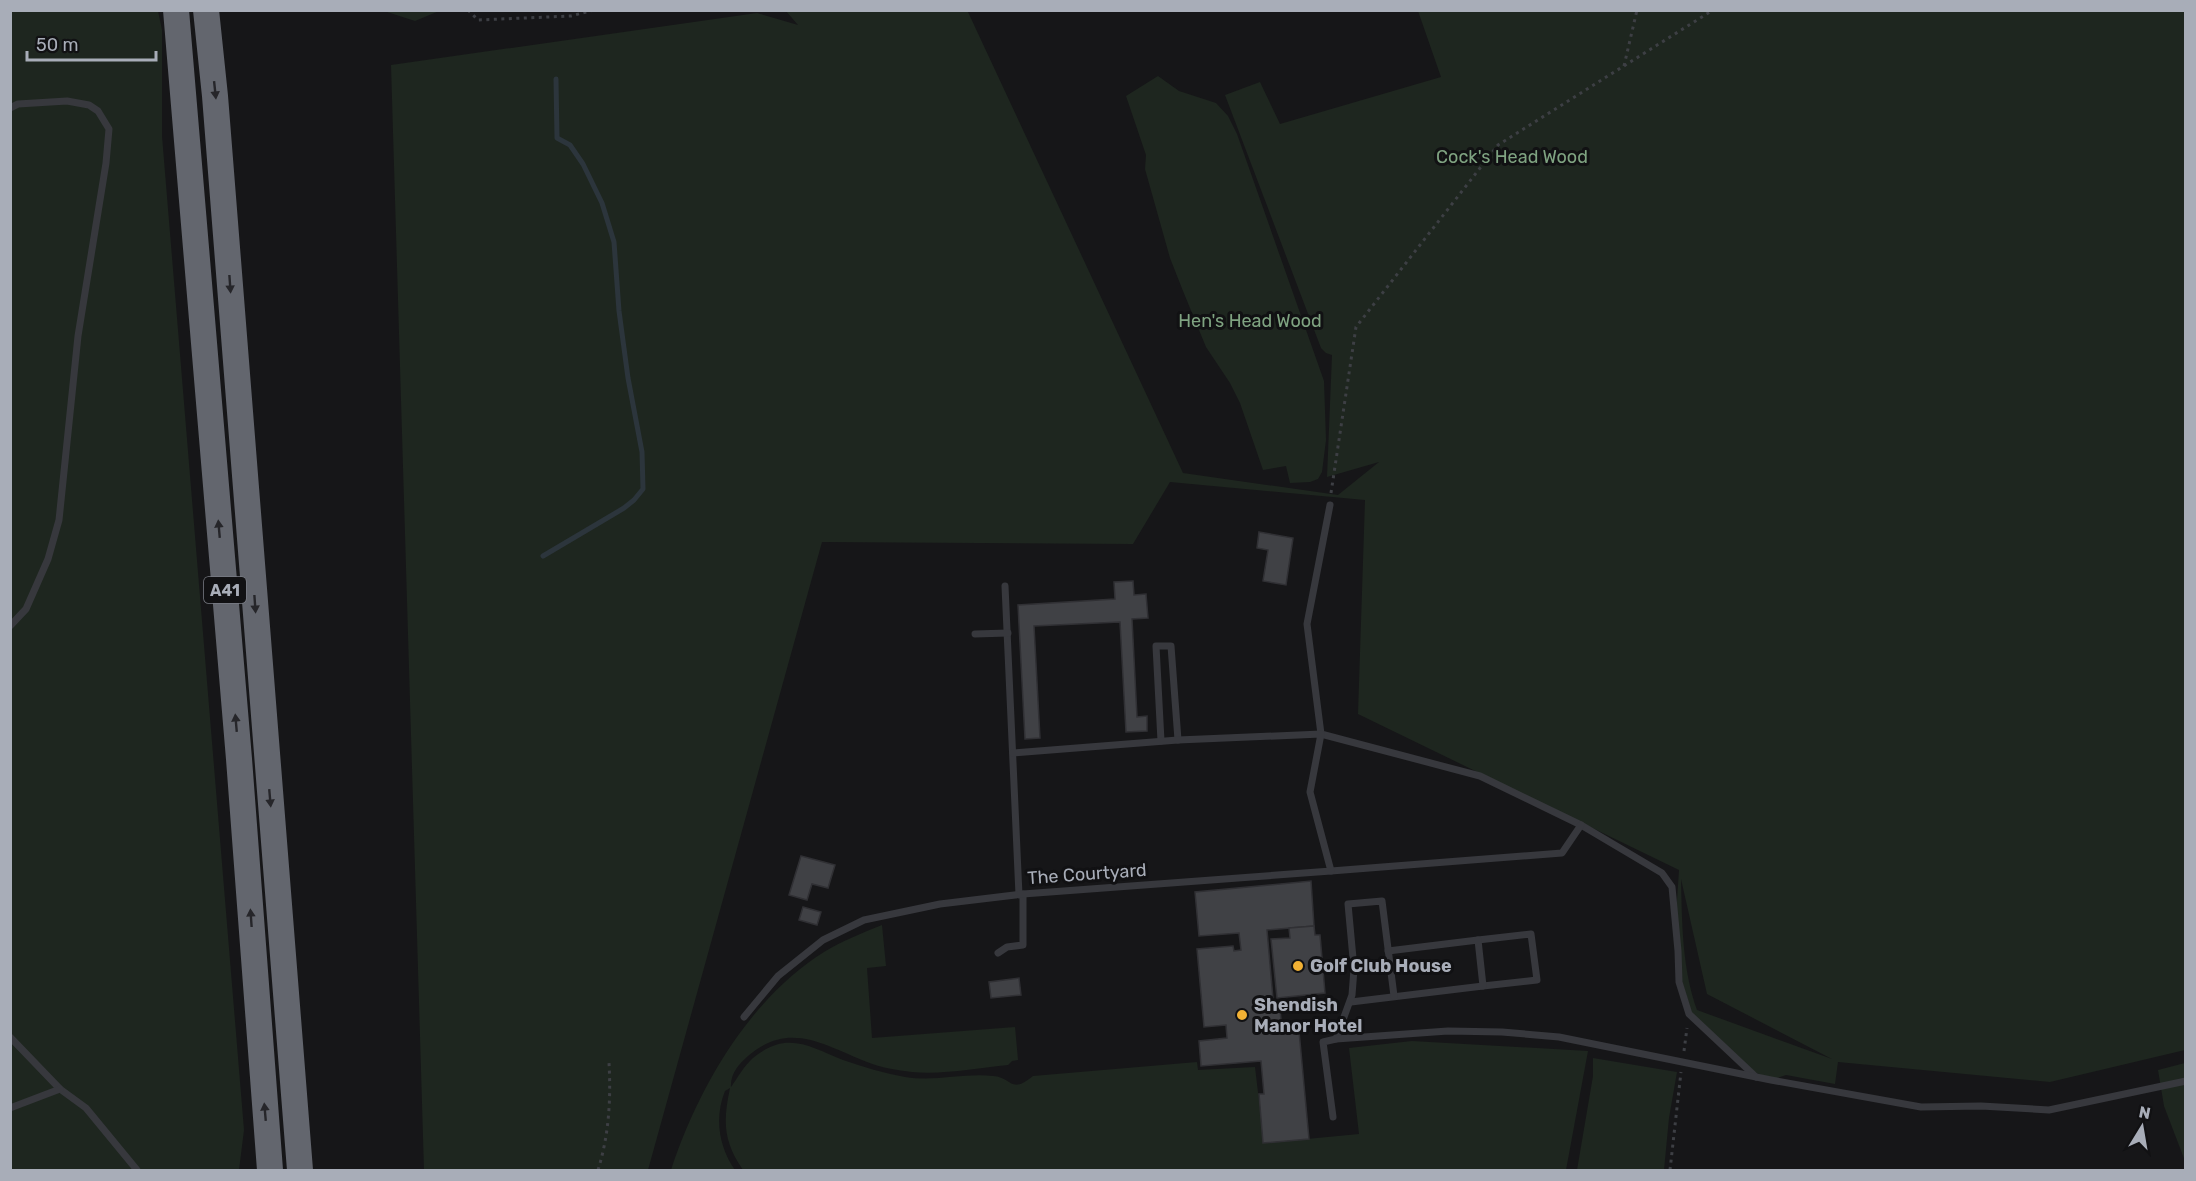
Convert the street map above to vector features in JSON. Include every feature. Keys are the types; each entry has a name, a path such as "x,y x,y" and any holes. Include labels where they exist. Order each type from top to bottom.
{"highway":[{"name":"A41","path":"176,10 239,759 270,1170"},
{"name":"A41","path":"206,10 216,108 300,1170"}],"lane":[{"path":"10,108 18,104 67,101 89,105 98,111 109,129 78,336 59,520 48,559 26,609 10,626"},
{"path":"1330,505 1307,624 1321,734 1310,792 1331,871"},
{"path":"998,953 1006,947 1023,945 1005,586"},
{"path":"975,634 1008,633"},
{"path":"1161,741 1156,646 1171,646 1178,740"},
{"path":"1013,753 1161,741 1321,734 1480,776 1581,825 1662,873 1672,887 1679,982 1689,1014 1756,1077"},
{"name":"The Courtyard","path":"744,1017 778,976 823,940 864,920 940,904 1021,894 1562,853 1581,825"},
{"path":"1336,1039 1351,1002 1354,969 1348,904 1382,901 1394,996"},
{"path":"1351,1002 1537,980 1531,934 1388,951"},
{"path":"1478,940 1484,986"},
{"path":"1333,1117 1323,1042 1336,1039 1448,1031 1502,1032 1558,1037 1921,1107 2049,1110 2186,1081"},
{"path":"10,1037 60,1089 86,1108 137,1170"},
{"path":"10,1108 60,1089"}],"path":[{"path":"468,10 478,20 571,16 594,10"},
{"path":"1624,66 1637,10"},
{"path":"1330,505 1356,327 1498,145 1713,10"},
{"path":"1670,1170 1689,1014"},
{"path":"598,1170 603,1154 611,1097 609,1063"}],"green space":[{"path":"11,11 158,11 162,30 162,136 244,1130 239,1170 11,1170"},
{"path":"384,11 439,11 415,21"},
{"name":"Cock's Head Wood","path":"786,11 970,11 968,12 1183,473 1338,495 1379,462 1327,477 1332,355 1321,348 1225,95 1260,82 1280,124 1441,77 1418,11 2185,11 2185,1050 2050,1082 1838,1062 1835,1084 1786,1075 1771,1080 1745,1067 1692,1013 1682,981 1676,916 1679,870 1358,714 1365,500 1170,482 1133,544 822,542 648,1170 424,1170 391,65 757,13 798,25","holes":["1681,879 1707,994 1832,1059 1697,1010 1686,962"]},
{"name":"Hen's Head Wood","path":"1158,76 1179,91 1216,103 1228,116 1237,134 1324,381 1326,440 1322,472 1318,479 1310,482 1290,483 1286,466 1263,470 1240,403 1230,383 1206,347 1183,291 1170,258 1145,169 1146,155 1126,96"},
{"path":"882,925 886,966 867,968 872,1038 1015,1027 1018,1060 1008,1065 960,1071 912,1072 878,1066 822,1044 793,1038 763,1045 748,1056 738,1066 731,1087 753,1058 765,1050 788,1043 809,1046 858,1065 905,1077 927,1079 993,1076 1015,1085 1033,1076 1197,1062 1198,1070 1255,1067 1264,1143 1359,1134 1349,1048 1412,1041 1588,1051 1566,1170 743,1170 736,1160 726,1130 726,1111 730,1088 725,1091 719,1122 725,1152 735,1170 671,1170 682,1139 712,1077 750,1020 772,994 797,971 824,952"},
{"path":"1593,1058 1677,1072 1669,1118 1664,1170 1577,1170 1593,1076"},
{"path":"2185,1063 2185,1161 2164,1106 2158,1070"}],"building":[{"path":"1259,532 1293,538 1286,585 1263,581 1268,550 1257,548"},
{"path":"1133,581 1134,595 1146,594 1148,618 1132,619 1137,717 1147,716 1147,731 1126,732 1120,622 1034,626 1040,738 1025,739 1018,605 1115,599 1114,582"},
{"path":"801,856 835,865 828,888 812,884 807,900 789,895"},
{"name":"Shendish Manor Hotel","path":"1311,881 1314,926 1267,930 1274,1010 1280,1009 1281,1020 1274,1021 1275,1033 1299,1031 1309,1139 1263,1143 1259,1094 1264,1094 1261,1061 1201,1066 1199,1041 1227,1038 1226,1025 1204,1027 1197,949 1233,946 1234,951 1241,950 1239,933 1199,936 1195,892"},
{"path":"803,907 821,912 817,925 799,920"},
{"name":"Golf Club House","path":"1314,926 1315,935 1320,935 1325,993 1277,998 1271,939 1290,938 1289,928"},
{"path":"1019,978 1021,995 991,998 989,982"}],"waterway":[{"path":"543,556 624,508 643,489 642,452 628,378 619,311 614,242 602,203 583,164 570,145 557,138 556,79"}],"place":[{"name":"Golf Club House","path":"1298,966"},
{"name":"Shendish Manor Hotel","path":"1242,1015"}]}
